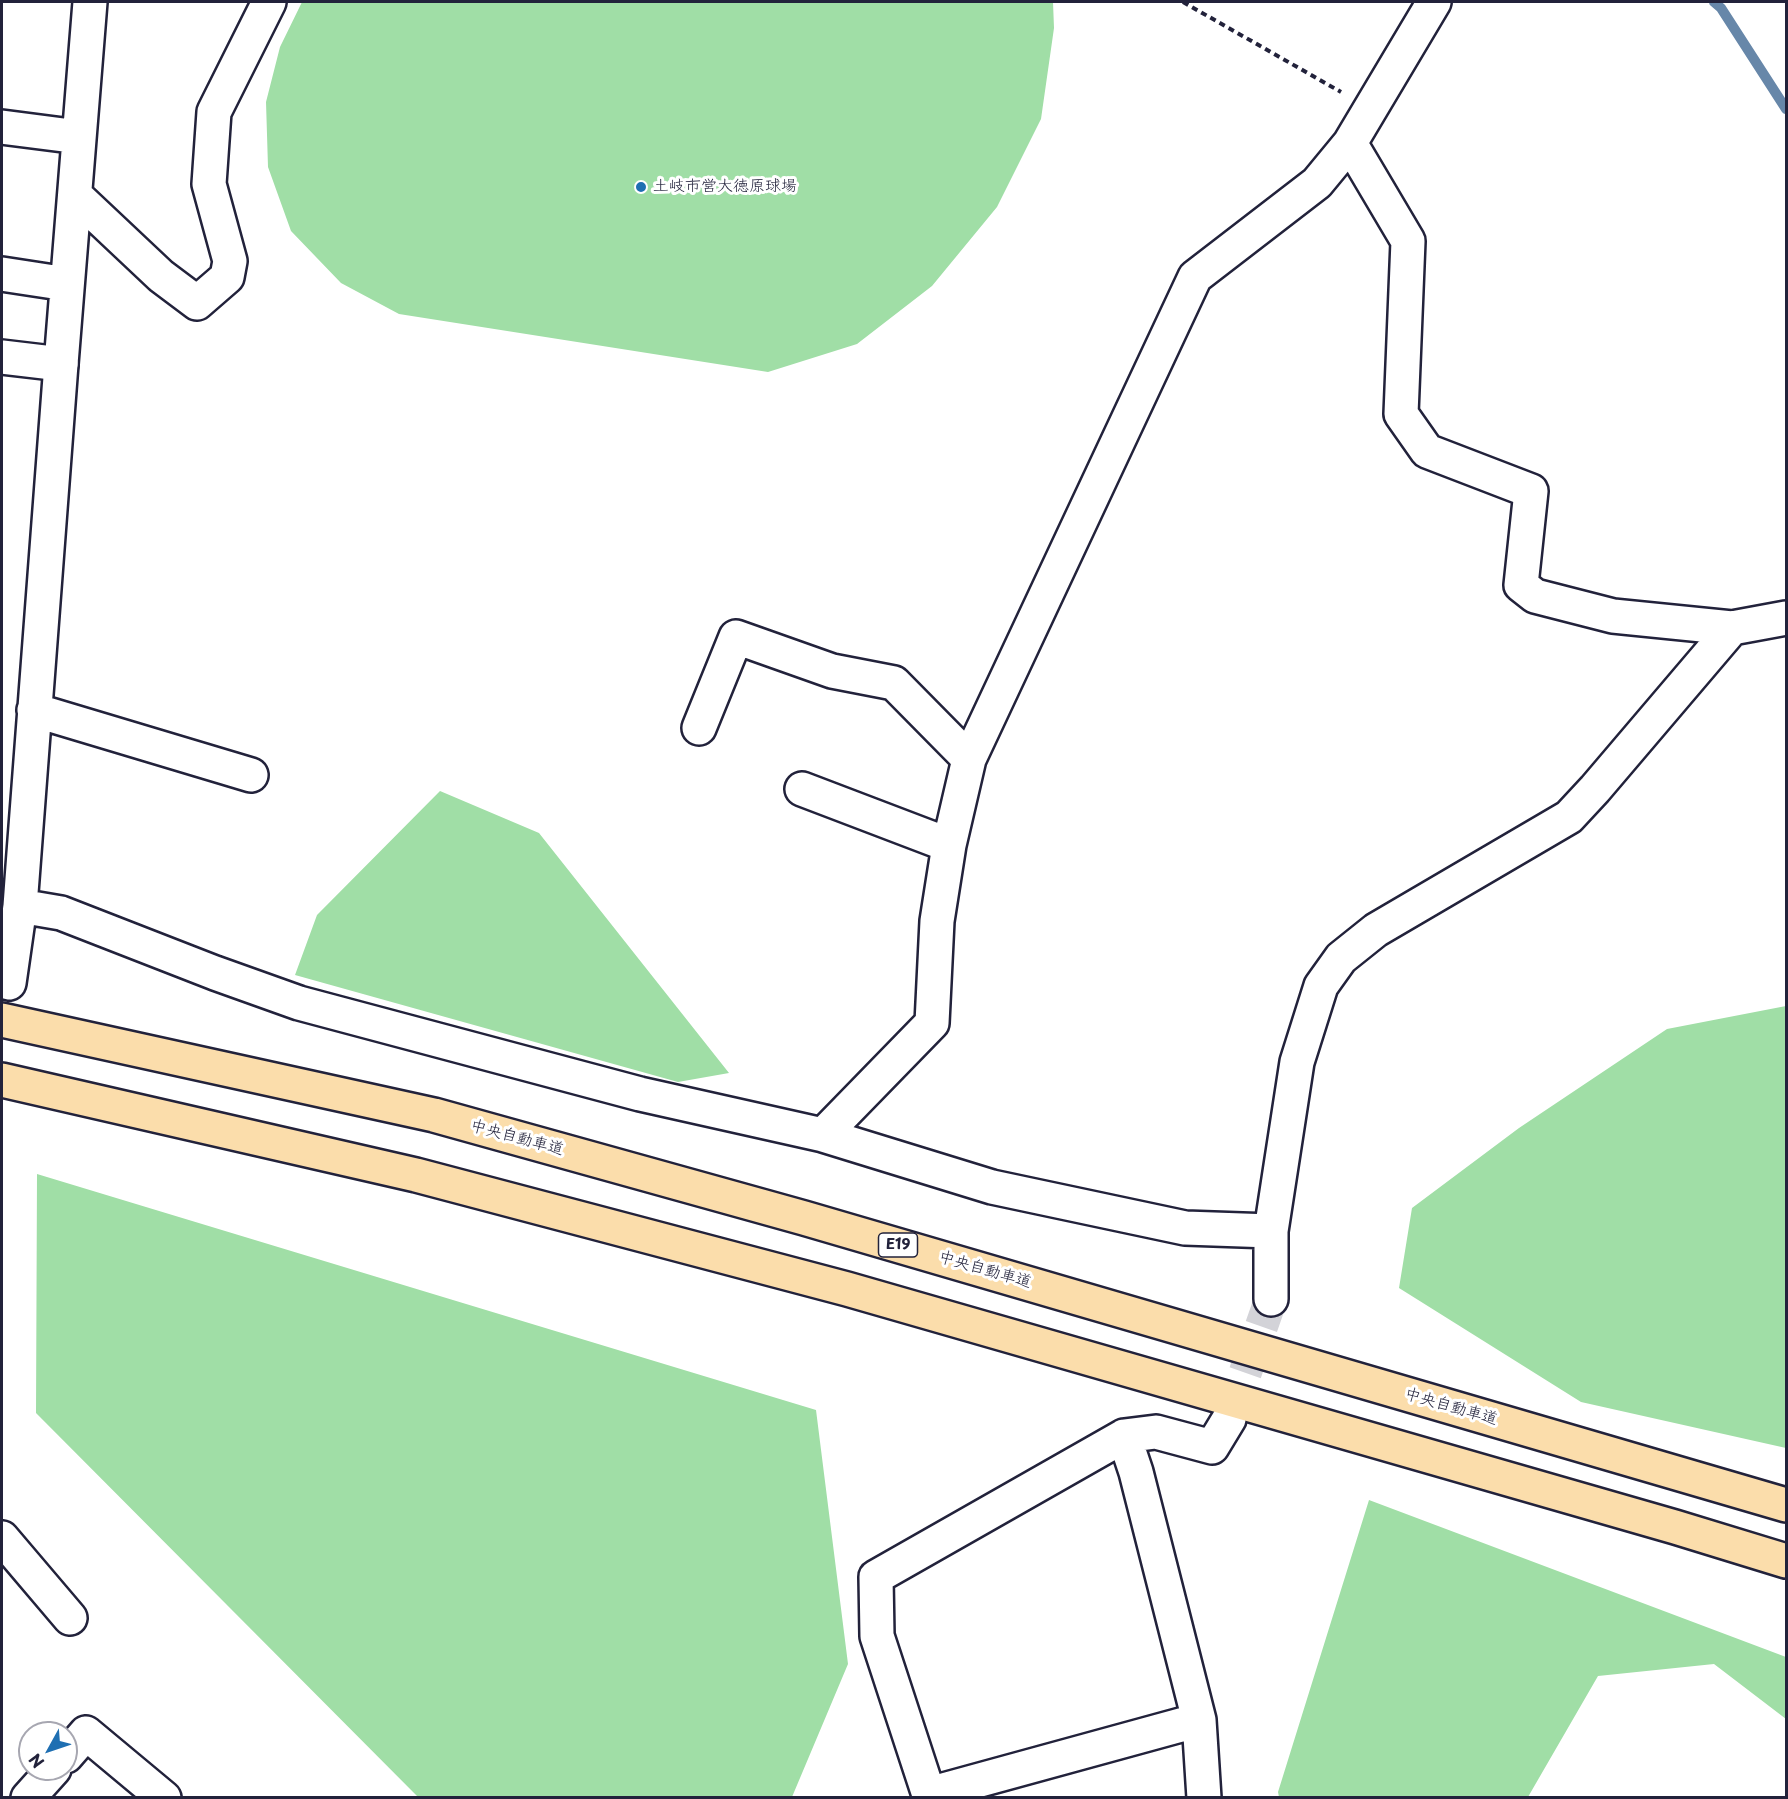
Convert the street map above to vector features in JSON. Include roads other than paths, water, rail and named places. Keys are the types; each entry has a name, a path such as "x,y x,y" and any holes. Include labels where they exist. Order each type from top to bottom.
{"highway":[{"name":"中央自動車道","path":"2,1020 434,1115 827,1224 1786,1504"},
{"path":"2,1080 416,1175 847,1289 1786,1561"}],"street":[{"path":"9,983 20,906 90,2"},
{"path":"75,195 161,276 197,303 227,277 230,261 209,184 214,112 269,2"},
{"path":"823,1135 932,1023 937,921 949,845 969,759 1195,277 1317,183 1350,143 1434,2"},
{"path":"2,127 80,137"},
{"path":"1350,143 1408,241 1401,414 1427,451 1531,491 1521,585 1535,597 1613,616 1732,628 1786,618"},
{"path":"2,274 68,284"},
{"path":"2,357 61,364"},
{"path":"1271,1299 1271,1231 1298,1062 1321,986 1341,958 1376,930 1569,817 1732,628"},
{"path":"699,728 736,637 832,671 894,683 969,759"},
{"path":"34,710 251,776"},
{"path":"802,789 949,845"},
{"path":"20,906 61,913 299,1003 640,1094 823,1135 992,1187 1185,1228 1271,1231"},
{"path":"1198,1720 930,1796 877,1636 876,1577 1124,1436 1156,1432 1212,1447 1229,1419"},
{"path":"1124,1436 1136,1472 1198,1720 1204,1797"},
{"path":"2,1538 70,1618"},
{"path":"78,1742 86,1733 164,1797"},
{"path":"28,1797 43,1781"}],"waterway":[{"path":"1714,2 1721,8 1786,109"}],"tunnel":[{"path":"1229,1419 1271,1299"}],"place":[{"name":"土岐市営大徳原球場","path":"641,187"}]}
